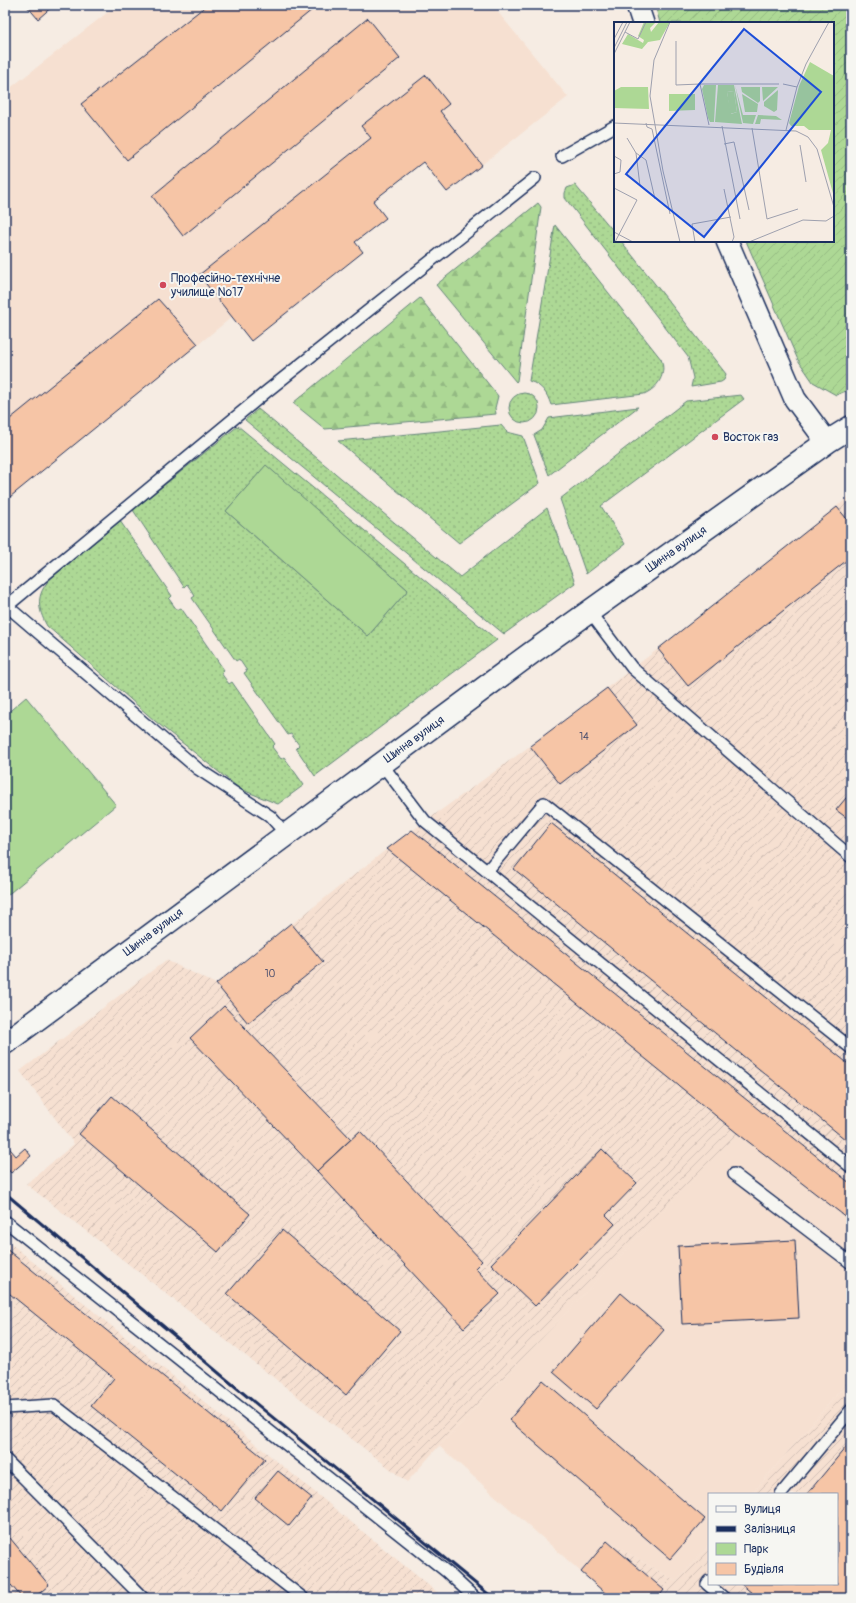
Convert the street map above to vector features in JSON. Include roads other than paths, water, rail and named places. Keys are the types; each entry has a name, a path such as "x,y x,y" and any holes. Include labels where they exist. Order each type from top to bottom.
{"street":[{"path":"637,5 643,22"},
{"path":"728,242 795,399 827,442"},
{"name":"Шинна вулиця","path":"5,1043 589,611 827,442 851,427"}],"lane":[{"path":"562,156 614,127"},
{"path":"286,834 270,816 198,769 6,607 266,392 534,178"},
{"path":"589,611 632,668 851,857"},
{"path":"381,764 425,821 851,1167"},
{"path":"487,871 544,803 851,1048"},
{"path":"734,1174 851,1263"},
{"path":"5,1221 441,1568 475,1598"},
{"path":"5,1408 54,1405 303,1598"},
{"path":"782,1493 851,1410"},
{"path":"5,1460 143,1598"},
{"path":"708,1585 724,1598"}],"railway":[{"path":"5,1193 226,1379 493,1598"}],"place":[{"name":"Професійно-технічне училище №17","path":"163,285"},
{"name":"Восток газ","path":"715,437"}]}
